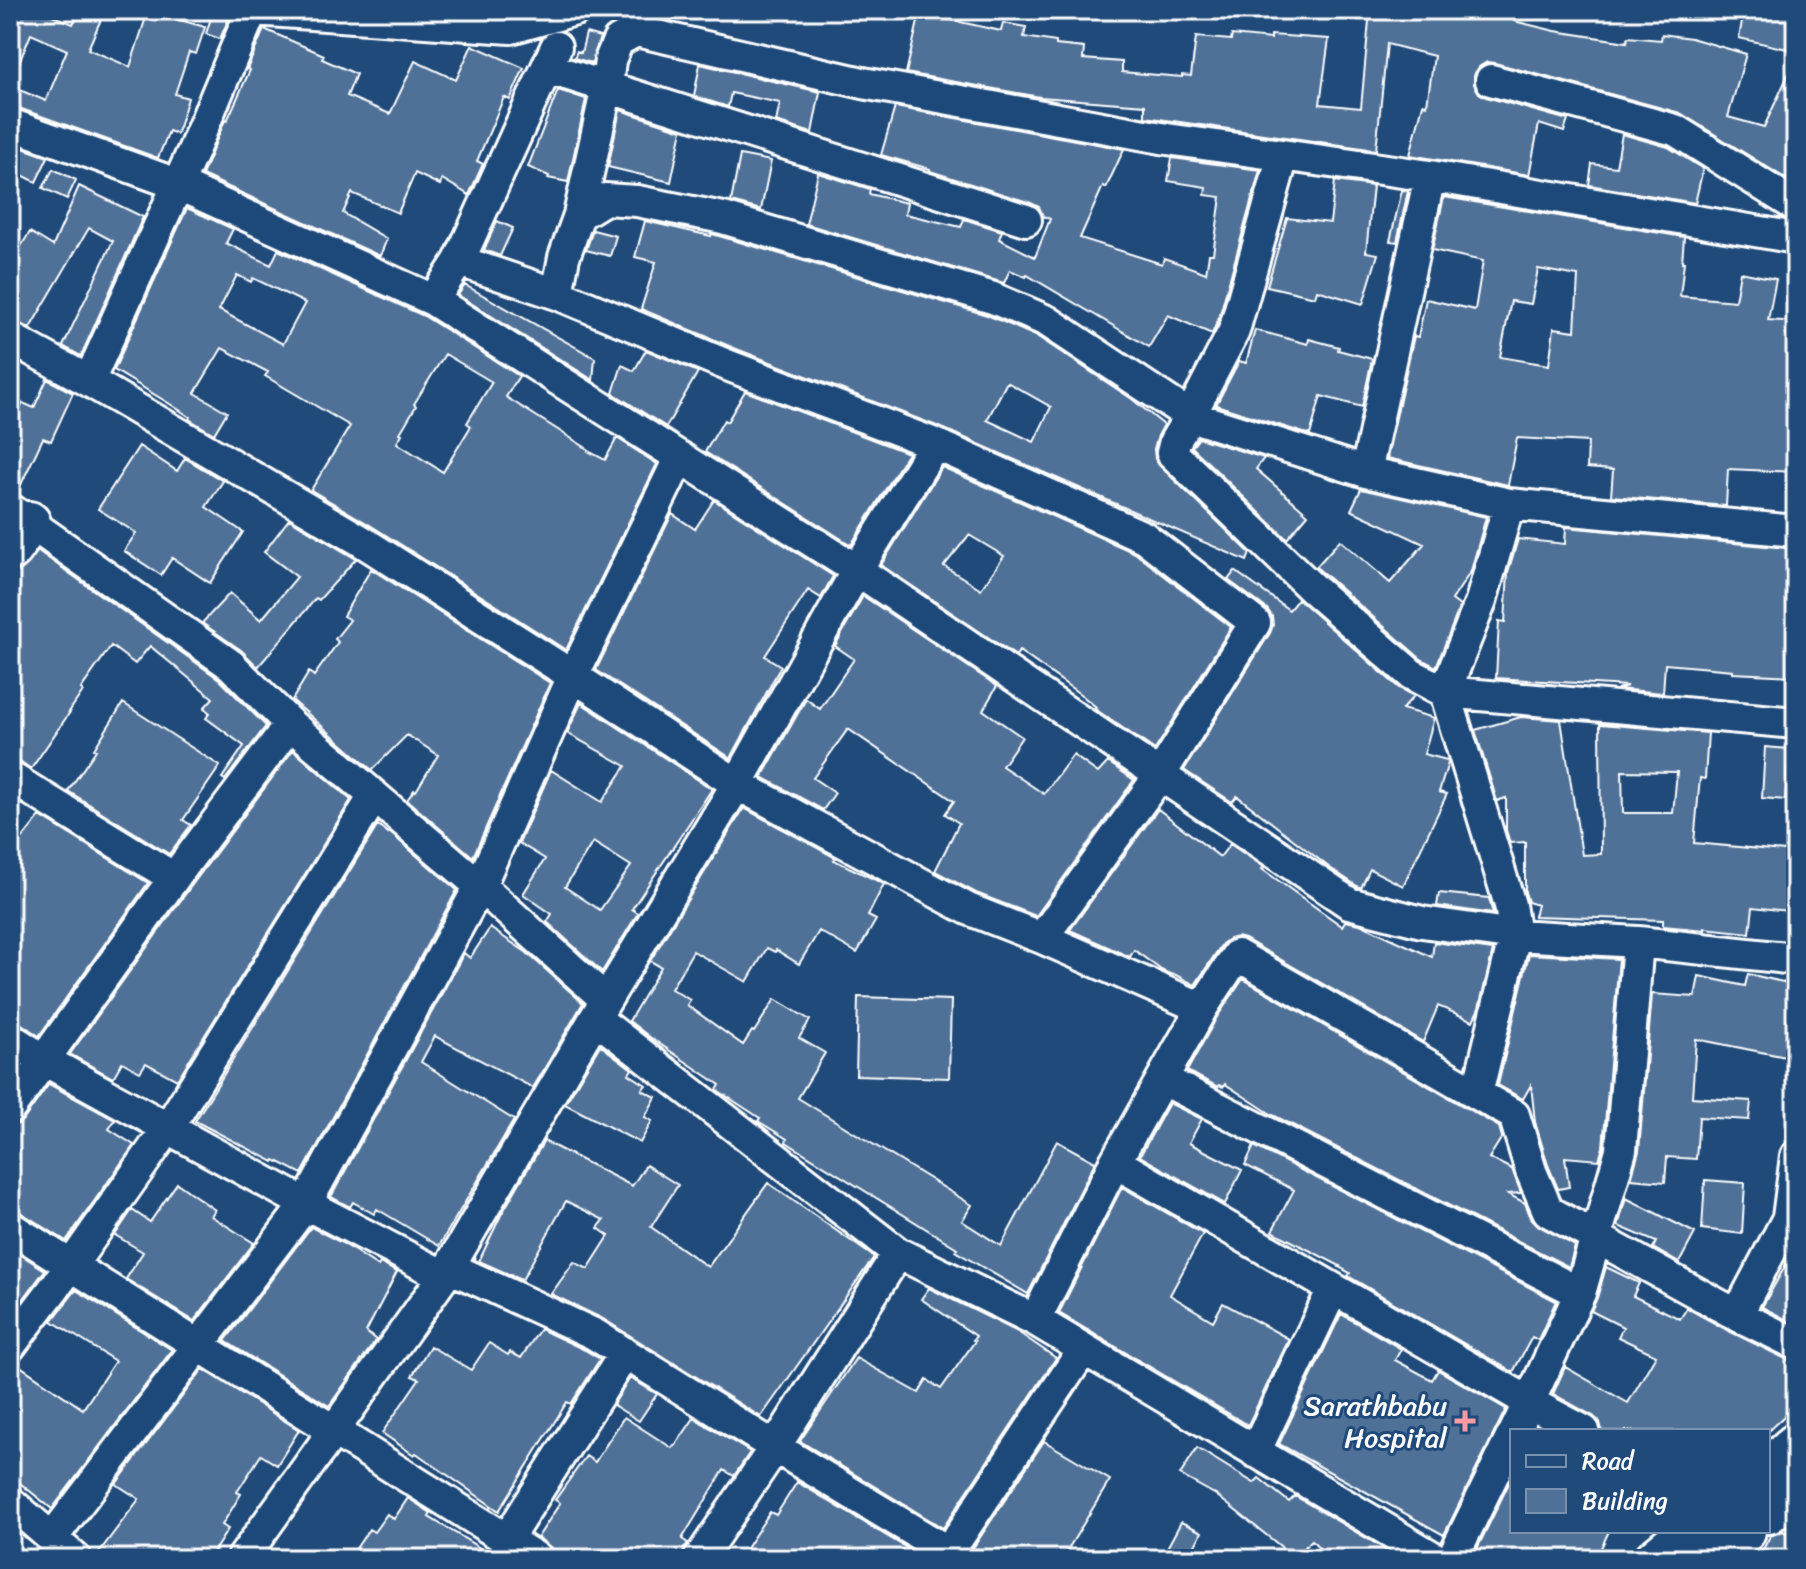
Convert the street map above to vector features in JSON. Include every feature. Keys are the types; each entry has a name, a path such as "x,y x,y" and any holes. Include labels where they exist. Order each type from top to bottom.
{"main road":[{"path":"1781,1497 1796,1445"},
{"path":"1656,1559 1688,1533"},
{"path":"1709,1559 1742,1533"}],"street":[{"path":"89,381 253,10 511,28 575,10"},
{"path":"659,10 670,38"},
{"path":"557,294 564,257 579,215 610,60 618,41 636,31 863,83 1167,139 1430,176 1796,238"},
{"path":"433,300 459,261 552,58 607,87 1026,220"},
{"path":"1491,80 1675,130 1796,206"},
{"path":"10,124 177,184 433,300 857,570 1349,903 1422,922 1515,935 1638,942 1796,959"},
{"path":"1283,156 1234,331 1175,441 1172,453 1314,590 1411,674 1445,692 1796,723"},
{"path":"1366,472 1430,176"},
{"path":"579,215 605,199 651,203 723,218 981,294 1047,321 1190,416 1366,472 1509,504 1796,531"},
{"path":"459,261 557,294 727,365 935,444 1144,537 1255,623 1160,775 1042,938"},
{"path":"10,338 360,540 737,784 968,909 1202,1008"},
{"path":"242,1559 446,1271 737,784 857,570 935,444"},
{"path":"52,1538 306,1204 480,886 573,676 680,457"},
{"path":"1477,1094 1515,935 1506,891 1445,692 1481,601 1509,504"},
{"path":"16,527 231,665 290,724 373,798 480,886 600,1009 898,1253 1035,1320 1436,1559"},
{"path":"10,1108 174,878 290,724"},
{"path":"10,777 174,878"},
{"path":"10,1346 71,1266 168,1128 373,798"},
{"path":"1516,1429 1580,1293 1621,1150 1638,942"},
{"path":"1035,1320 1115,1162 1202,1008 1237,955 1514,1115 1531,1171 1548,1211 1796,1344"},
{"path":"10,1038 44,1060 306,1204 446,1271 594,1334 951,1556 1083,1350"},
{"path":"1162,1079 1580,1293"},
{"path":"1737,1315 1788,1218 1796,1156"},
{"path":"1115,1162 1580,1429"},
{"path":"10,1227 538,1559"},
{"path":"699,1559 775,1447 898,1253"},
{"path":"1255,1452 1333,1289"},
{"path":"507,1539 625,1353"},
{"path":"1452,1559 1510,1440"},
{"path":"10,1502 76,1559"}],"building":[{"path":"15,10 40,10 73,24 80,10 105,10 88,49 130,67 148,11 205,27 196,54 189,52 175,94 188,98 177,134 169,131 158,158 10,106 10,86 46,101 67,50 31,34 10,84 10,22"},
{"path":"1370,10 1471,10 1515,18 1514,21 1555,31 1627,42 1628,37 1661,40 1662,34 1691,38 1746,54 1728,117 1764,127 1796,58 1796,185 1680,113 1487,62 1474,75 1474,84 1479,93 1568,120 1564,132 1539,124 1529,175 1410,155 1423,104 1427,105 1434,56 1387,44 1376,150 1145,117 1145,105 1040,97 906,73 920,13 1001,31 1003,23 1026,27 1024,37 1084,48 1083,59 1122,62 1122,72 1182,77 1191,76 1196,37 1231,40 1232,35 1271,39 1271,35 1329,39 1320,104 1361,108"},
{"path":"1744,10 1796,10 1796,51 1739,38"},
{"path":"213,11 230,16 220,39 206,34"},
{"path":"264,29 324,55 322,59 356,74 347,96 390,114 415,61 456,80 472,45 524,68 510,100 504,97 477,161 483,164 469,195 442,179 440,185 415,173 398,213 352,193 343,213 387,239 380,256 202,175 250,70 247,69"},
{"path":"586,33 600,37 592,63 574,58 577,51 581,53"},
{"path":"700,64 820,92 812,133 776,122 780,103 731,93 728,107 694,96"},
{"path":"558,90 586,99 568,182 548,178 528,167"},
{"path":"895,107 1124,149 1106,188 1103,186 1080,238 1162,264 1164,258 1206,273 1209,254 1213,254 1221,197 1205,195 1206,187 1168,181 1172,158 1260,170 1212,334 1168,315 1149,347 1027,275 1010,270 1004,283 806,224 818,173 870,189 869,194 907,203 905,214 961,227 964,219 1002,231 999,239 1035,257 1050,219 1043,216 1039,207 881,155"},
{"path":"620,110 682,130 671,182 608,167"},
{"path":"1622,134 1668,147 1703,169 1695,203 1589,185 1592,164 1616,167"},
{"path":"20,147 48,157 36,182 10,169"},
{"path":"740,155 771,161 761,210 731,202"},
{"path":"53,169 76,180 67,199 43,188"},
{"path":"1335,181 1373,186 1366,252 1378,254 1363,304 1317,290 1315,297 1267,286 1287,218 1330,223"},
{"path":"79,186 143,217 81,356 63,346 113,241 89,228 30,328 10,320 10,263 30,232 53,246"},
{"path":"1402,190 1408,191 1397,242 1390,241"},
{"path":"1444,197 1684,237 1680,296 1735,301 1740,272 1776,279 1768,320 1796,322 1796,472 1728,469 1726,506 1611,496 1613,470 1587,468 1588,442 1517,438 1508,485 1387,458 1414,336 1418,337 1426,299 1475,310 1483,261 1432,250","holes":["1538,269 1578,276 1575,331 1554,328 1549,365 1500,357 1511,301 1531,304"]},
{"path":"187,208 233,229 226,243 271,265 278,250 424,316 519,376 506,397 588,451 605,460 617,438 657,464 566,650 311,490 350,426 265,376 268,372 222,348 195,393 227,412 214,434 114,370","holes":["237,275 251,282 253,278 305,303 283,344 219,310","445,354 492,382 467,423 471,426 443,472 397,443 416,406 414,404"]},
{"path":"497,221 513,228 500,256 484,250"},
{"path":"645,221 712,234 987,315 1038,337 1132,399 1164,425 1154,449 1155,459 1250,553 1247,561 942,428 641,309 656,262 635,257","holes":["1007,382 1051,407 1034,442 987,420"]},
{"path":"593,230 616,236 610,256 586,250"},
{"path":"465,285 595,358 593,380 458,295"},
{"path":"1255,330 1308,344 1309,339 1372,359 1362,407 1321,396 1310,435 1216,405 1239,361 1246,363"},
{"path":"646,350 698,372 666,427 613,393 622,365 634,371"},
{"path":"47,379 73,393 51,441 43,438 17,493 10,491 10,429 23,403 34,408"},
{"path":"745,391 908,453 851,545 705,452"},
{"path":"1199,438 1264,458 1256,469 1308,514 1287,539 1192,447"},
{"path":"139,446 177,471 185,458 223,481 206,507 243,532 210,583 172,558 161,575 124,551 136,533 98,509"},
{"path":"942,467 1135,553 1231,627 1155,750 1019,651 1016,656 881,565","holes":["969,535 1004,556 981,589 944,566"]},
{"path":"1361,489 1486,517 1471,571 1452,600 1460,606 1436,667 1421,659 1316,567 1340,540 1390,583 1424,544 1351,510"},
{"path":"714,500 833,576 821,598 808,590 765,656 781,666 731,758 596,670 672,514 695,529"},
{"path":"289,519 356,559 319,600 316,598 258,667 241,650 202,623 230,593 261,620 297,577 264,552"},
{"path":"1566,527 1796,549 1796,676 1733,673 1733,670 1665,664 1663,693 1617,689 1627,686 1496,678 1499,621 1505,622 1508,572 1518,539 1565,544"},
{"path":"38,551 219,679 266,726 225,780 222,778 244,746 206,718 210,713 204,708 213,698 150,646 135,664 111,646 31,769 10,754 10,573 20,571"},
{"path":"371,569 550,683 473,857 407,800 438,755 407,735 372,770 292,700 309,672 314,676 338,642 335,639 350,620 343,616"},
{"path":"1235,571 1289,610 1298,599 1399,688 1414,696 1402,709 1434,718 1424,754 1447,760 1439,792 1447,794 1403,886 1370,869 1361,888 1357,886 1237,796 1232,802 1184,770 1273,625 1267,609 1228,580"},
{"path":"863,596 997,686 983,710 1022,737 1002,766 1044,794 1073,755 1098,773 1108,762 1134,780 1036,916 976,893 935,871 959,823 945,814 954,801 848,729 813,778 835,793 823,810 762,777 806,699 820,709 854,659 835,646"},
{"path":"123,703 220,766 183,820 191,825 169,854 68,791"},
{"path":"581,703 712,789 632,909 638,913 602,972 547,922 552,914 523,894 545,859 519,843 551,770 602,802 626,766 567,733","holes":["593,842 631,866 600,910 565,887"]},
{"path":"1521,717 1561,720 1582,855 1601,854 1600,724 1708,733 1705,779 1700,778 1694,843 1796,852 1796,912 1753,907 1750,933 1663,926 1663,920 1534,916 1537,905 1528,902 1525,892 1525,842 1510,843 1506,830 1506,798 1497,801 1475,730","holes":["1622,771 1677,772 1673,813 1623,813"]},
{"path":"1765,747 1789,749 1785,800 1762,798"},
{"path":"293,750 351,800 177,1080 146,1063 140,1072 122,1062 113,1078 70,1054 189,889"},
{"path":"744,808 836,858 834,860 884,884 868,916 876,920 857,953 819,931 799,964 767,948 747,982 693,951 671,989 690,1000 687,1005 743,1045 775,999 810,1020 799,1038 825,1053 798,1098 972,1205 962,1221 1001,1246 1057,1141 1095,1162 1028,1294 955,1251 957,1248 786,1142 787,1139 758,1121 760,1118 717,1090 720,1085 629,1021 661,967 650,961"},
{"path":"1158,809 1220,857 1230,844 1342,926 1345,921 1360,924 1432,957 1434,942 1493,950 1473,1021 1438,1006 1423,1042 1245,939 1237,937 1222,944 1195,985 1161,970 1134,950 1130,957 1070,930"},
{"path":"40,816 148,883 39,1036 10,1020 10,854"},
{"path":"378,825 457,890 302,1174 195,1121"},
{"path":"1439,893 1489,898 1493,914 1437,906"},
{"path":"490,928 526,952 583,1003 533,1088 435,1036 421,1062 514,1120 439,1246 377,1209 374,1214 353,1202 350,1207 331,1197 464,953 470,958"},
{"path":"1529,954 1619,959 1603,1147 1599,1160 1565,1157 1569,1187 1558,1189 1535,1122 1531,1085 1523,1099 1498,1085"},
{"path":"1748,974 1796,985 1796,1005 1786,1057 1696,1039 1692,1097 1751,1101 1749,1120 1699,1117 1696,1159 1667,1157 1665,1182 1631,1179 1639,1151 1652,994 1695,997 1699,976 1745,986"},
{"path":"1243,979 1499,1127 1502,1137 1489,1158 1512,1169 1521,1193 1508,1194 1525,1203 1531,1218 1539,1226 1575,1246 1569,1267 1271,1114 1225,1084 1218,1087 1187,1071 1217,1017"},
{"path":"858,997 951,1000 949,1078 856,1075"},
{"path":"600,1045 632,1069 629,1074 646,1085 642,1090 656,1097 645,1117 652,1121 640,1143 565,1104"},
{"path":"49,1084 115,1120 109,1129 134,1145 66,1241 10,1209 10,1126 24,1119"},
{"path":"1169,1103 1202,1119 1189,1143 1242,1170 1225,1204 1140,1156"},
{"path":"544,1141 632,1186 646,1165 678,1185 651,1227 708,1267 768,1183 874,1257 761,1417 603,1319 551,1294 574,1262 588,1269 609,1236 598,1228 604,1220 566,1201 522,1280 479,1261 501,1215"},
{"path":"1254,1146 1556,1301 1538,1340 1532,1337 1513,1372 1348,1276 1350,1273 1340,1266 1272,1231 1294,1190 1245,1165"},
{"path":"1705,1180 1745,1183 1742,1234 1702,1229"},
{"path":"177,1183 215,1210 211,1216 254,1243 194,1321 126,1279 143,1252 115,1235 132,1210 150,1222"},
{"path":"1122,1187 1203,1234 1170,1295 1213,1321 1223,1303 1289,1339 1248,1425 1059,1313"},
{"path":"1626,1198 1695,1233 1679,1263 1653,1248 1656,1242 1618,1226"},
{"path":"311,1227 378,1266 380,1263 397,1272 366,1332 376,1340 329,1406 225,1341"},
{"path":"1796,1247 1796,1318 1793,1323 1762,1307"},
{"path":"10,1248 45,1270 16,1309 10,1305"},
{"path":"1606,1267 1639,1283 1633,1296 1680,1319 1687,1308 1796,1362 1796,1405 1770,1429 1602,1429 1600,1422 1593,1416 1553,1394 1565,1367 1628,1403 1656,1355 1618,1337 1623,1327 1591,1311"},
{"path":"929,1288 1018,1332 1056,1358 943,1528 800,1441 856,1358 919,1393 927,1380 941,1389 976,1336 921,1299"},
{"path":"76,1290 172,1350 52,1509 10,1475 10,1380 20,1366 83,1409 115,1361 52,1321"},
{"path":"1341,1314 1401,1349 1395,1360 1432,1380 1438,1370 1506,1409 1444,1535 1279,1444"},
{"path":"540,1329 600,1359 571,1404 567,1402 499,1511 382,1433 419,1379 412,1376 430,1346 471,1370 489,1343 508,1355 510,1352 521,1358"},
{"path":"203,1369 299,1430 277,1465 261,1455 237,1492 241,1494 222,1525 228,1529 209,1559 94,1559 139,1499 116,1484"},
{"path":"630,1378 657,1394 639,1421 613,1405"},
{"path":"624,1417 672,1448 694,1418 750,1452 734,1476 724,1470 682,1539 688,1543 681,1559 556,1559 553,1550 538,1537 560,1503 555,1500 586,1456 595,1462"},
{"path":"1044,1441 1110,1480 1062,1559 985,1559 973,1548"},
{"path":"1197,1448 1254,1483 1259,1478 1289,1502 1295,1496 1383,1548 1392,1559 1329,1559 1312,1540 1294,1557 1216,1495 1180,1475"},
{"path":"1510,1481 1510,1533 1608,1533 1596,1559 1487,1559 1475,1553"},
{"path":"797,1482 925,1559 739,1559 770,1512 776,1515"},
{"path":"408,1498 431,1513 429,1517 498,1559 349,1559 369,1529 374,1532 387,1514 394,1519"},
{"path":"1181,1522 1202,1532 1188,1559 1161,1559"},
{"path":"1783,1531 1796,1538 1796,1559 1758,1559 1770,1536"}],"place":[{"name":"Sarathbabu Hospital","path":"1465,1421"}]}
